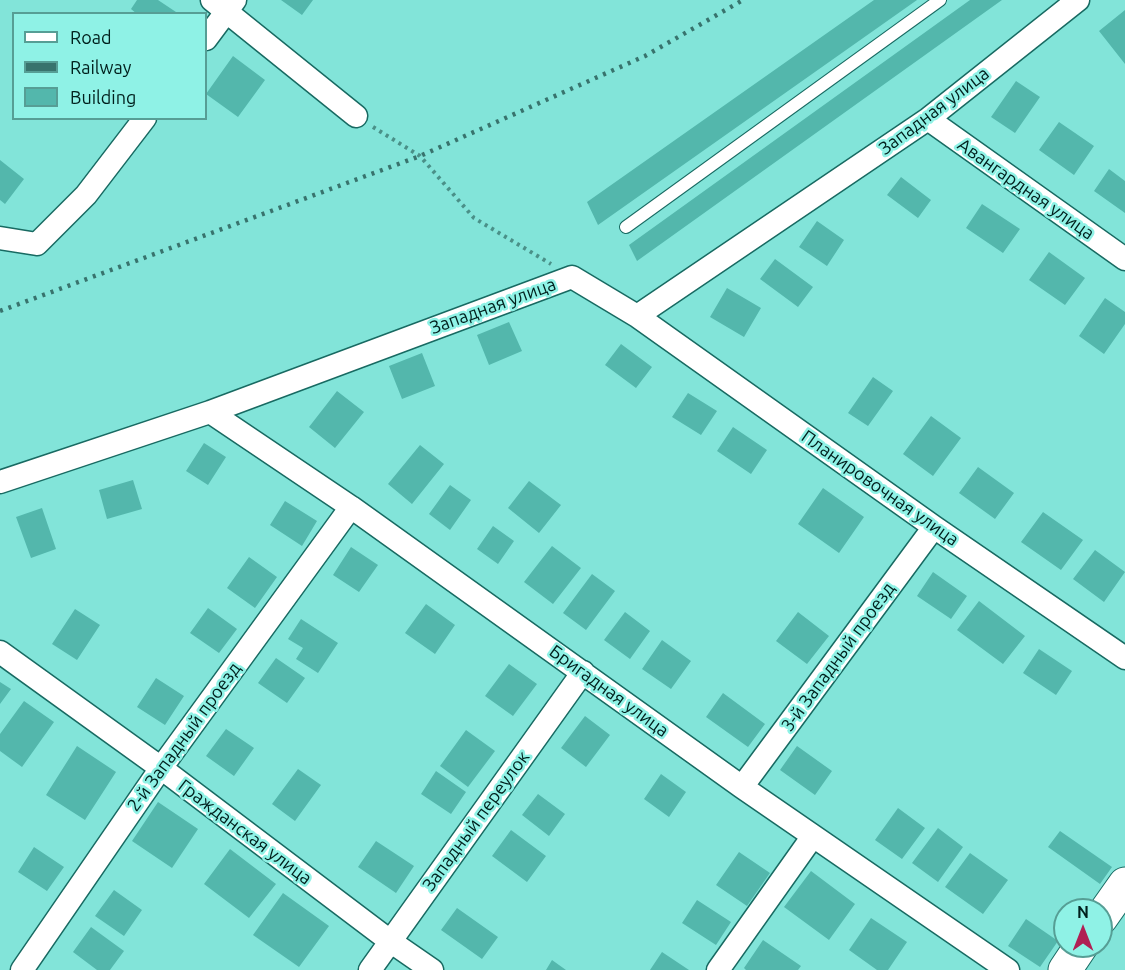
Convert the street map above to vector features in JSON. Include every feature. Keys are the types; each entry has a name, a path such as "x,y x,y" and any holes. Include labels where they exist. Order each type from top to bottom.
{"street":[{"name":"Западная улица","path":"0,482 210,412 572,277 637,316 928,119 1078,0"},
{"path":"207,37 225,4 356,116"},
{"name":"Авангардная улица","path":"928,119 1125,259"},
{"path":"0,238 37,244 86,195 143,120"},
{"name":"Планировочная улица","path":"637,316 934,527 1125,658"},
{"name":"Бригадная улица","path":"210,412 351,507 742,787 1008,970"},
{"name":"2-й Западный проезд","path":"22,970 161,768 351,507"},
{"name":"3-й Западный проезд","path":"742,787 934,527"},
{"name":"Гражданская улица","path":"0,652 161,768 390,941 432,970"},
{"name":"Западный переулок","path":"370,970 583,672"},
{"path":"718,970 813,836"},
{"path":"1113,901 1125,884"}],"lane":[{"path":"626,227 939,0"}],"path":[{"path":"356,116 420,156 474,218 572,277"}],"building":[{"path":"137,0 158,0 176,12 135,12 131,9"},
{"path":"281,0 313,0 302,15"},
{"path":"874,0 917,0 598,225 587,202"},
{"path":"970,0 1002,0 637,261 629,245"},
{"path":"1125,10 1125,64 1099,31"},
{"path":"233,56 265,80 238,117 207,93"},
{"path":"1016,81 1040,97 1015,133 991,117"},
{"path":"1059,122 1094,146 1074,175 1039,150"},
{"path":"0,160 24,179 5,204 0,200"},
{"path":"1109,169 1125,181 1125,213 1094,191"},
{"path":"901,177 931,200 918,218 887,195"},
{"path":"982,204 1020,229 1003,253 966,228"},
{"path":"817,221 844,240 827,266 799,247"},
{"path":"1049,252 1085,278 1065,305 1029,280"},
{"path":"775,259 813,287 798,307 760,279"},
{"path":"727,288 761,308 744,337 710,317"},
{"path":"1105,298 1125,312 1125,324 1104,354 1079,336"},
{"path":"509,322 522,351 489,365 477,335"},
{"path":"621,344 652,367 636,388 605,365"},
{"path":"422,353 435,386 402,399 389,366"},
{"path":"873,377 893,391 868,426 848,413"},
{"path":"337,391 364,412 335,448 309,427"},
{"path":"688,393 717,411 701,435 672,417"},
{"path":"931,416 961,438 933,476 903,454"},
{"path":"733,427 767,450 751,474 717,451"},
{"path":"204,443 226,457 208,485 186,471"},
{"path":"420,445 444,464 412,504 388,484"},
{"path":"978,467 1014,493 995,519 959,493"},
{"path":"133,480 142,509 107,519 99,490"},
{"path":"529,481 561,505 539,533 508,508"},
{"path":"450,485 471,500 450,530 429,514"},
{"path":"823,488 864,517 839,553 798,524"},
{"path":"285,501 317,521 302,546 270,525"},
{"path":"42,508 56,549 31,558 16,517"},
{"path":"1043,512 1083,540 1061,570 1021,542"},
{"path":"493,526 514,541 498,564 477,549"},
{"path":"552,546 581,568 553,604 524,582"},
{"path":"351,547 378,565 359,592 333,575"},
{"path":"1095,550 1125,572 1104,602 1073,579"},
{"path":"249,557 277,577 255,608 227,588"},
{"path":"933,572 967,596 951,619 917,596"},
{"path":"592,574 615,591 586,630 563,613"},
{"path":"979,601 1025,636 1003,664 957,630"},
{"path":"426,604 455,625 435,654 405,633"},
{"path":"208,608 237,629 219,653 190,633"},
{"path":"75,609 100,625 77,660 52,644"},
{"path":"625,612 650,631 630,659 604,640"},
{"path":"798,612 829,636 807,664 776,641"},
{"path":"301,619 338,643 318,673 296,659 303,648 288,639"},
{"path":"662,640 691,661 671,689 642,669"},
{"path":"1039,649 1072,671 1056,695 1023,673"},
{"path":"276,658 305,678 287,703 258,683"},
{"path":"509,664 537,684 513,716 485,696"},
{"path":"156,678 184,696 165,725 137,707"},
{"path":"0,682 11,689 0,704"},
{"path":"723,693 765,724 748,747 706,717"},
{"path":"24,701 54,722 22,767 0,751 0,734"},
{"path":"585,716 610,735 586,767 561,748"},
{"path":"226,729 254,748 234,776 206,756"},
{"path":"466,730 495,751 468,787 440,766"},
{"path":"77,746 116,772 85,820 46,795"},
{"path":"797,746 832,771 815,795 780,770"},
{"path":"298,769 321,785 295,821 272,804"},
{"path":"436,771 466,792 451,814 421,794"},
{"path":"661,774 686,792 669,817 644,799"},
{"path":"538,794 565,814 549,836 522,815"},
{"path":"158,802 198,829 172,868 132,841"},
{"path":"898,808 925,828 902,859 875,840"},
{"path":"938,828 963,847 938,882 912,863"},
{"path":"511,830 546,856 527,882 492,856"},
{"path":"1060,831 1112,867 1100,884 1048,847"},
{"path":"376,841 414,866 396,893 358,867"},
{"path":"34,847 64,867 47,891 18,872"},
{"path":"230,849 276,884 249,918 204,884"},
{"path":"739,852 770,873 747,906 716,885"},
{"path":"970,853 1008,880 983,914 945,887"},
{"path":"811,871 855,904 829,940 784,907"},
{"path":"114,890 142,910 124,936 95,916"},
{"path":"283,893 329,926 299,967 253,935"},
{"path":"697,900 731,922 716,945 682,923"},
{"path":"457,908 498,937 482,959 441,930"},
{"path":"871,918 907,942 888,970 877,970 849,950"},
{"path":"1026,919 1053,938 1053,948 1040,967 1008,946"},
{"path":"91,927 124,951 110,970 97,970 73,952"},
{"path":"763,940 801,966 798,970 746,970 744,968"},
{"path":"662,952 689,970 650,970"},
{"path":"552,960 566,970 546,970"}],"railway":[{"path":"0,311 420,156 645,56 743,0"}]}
